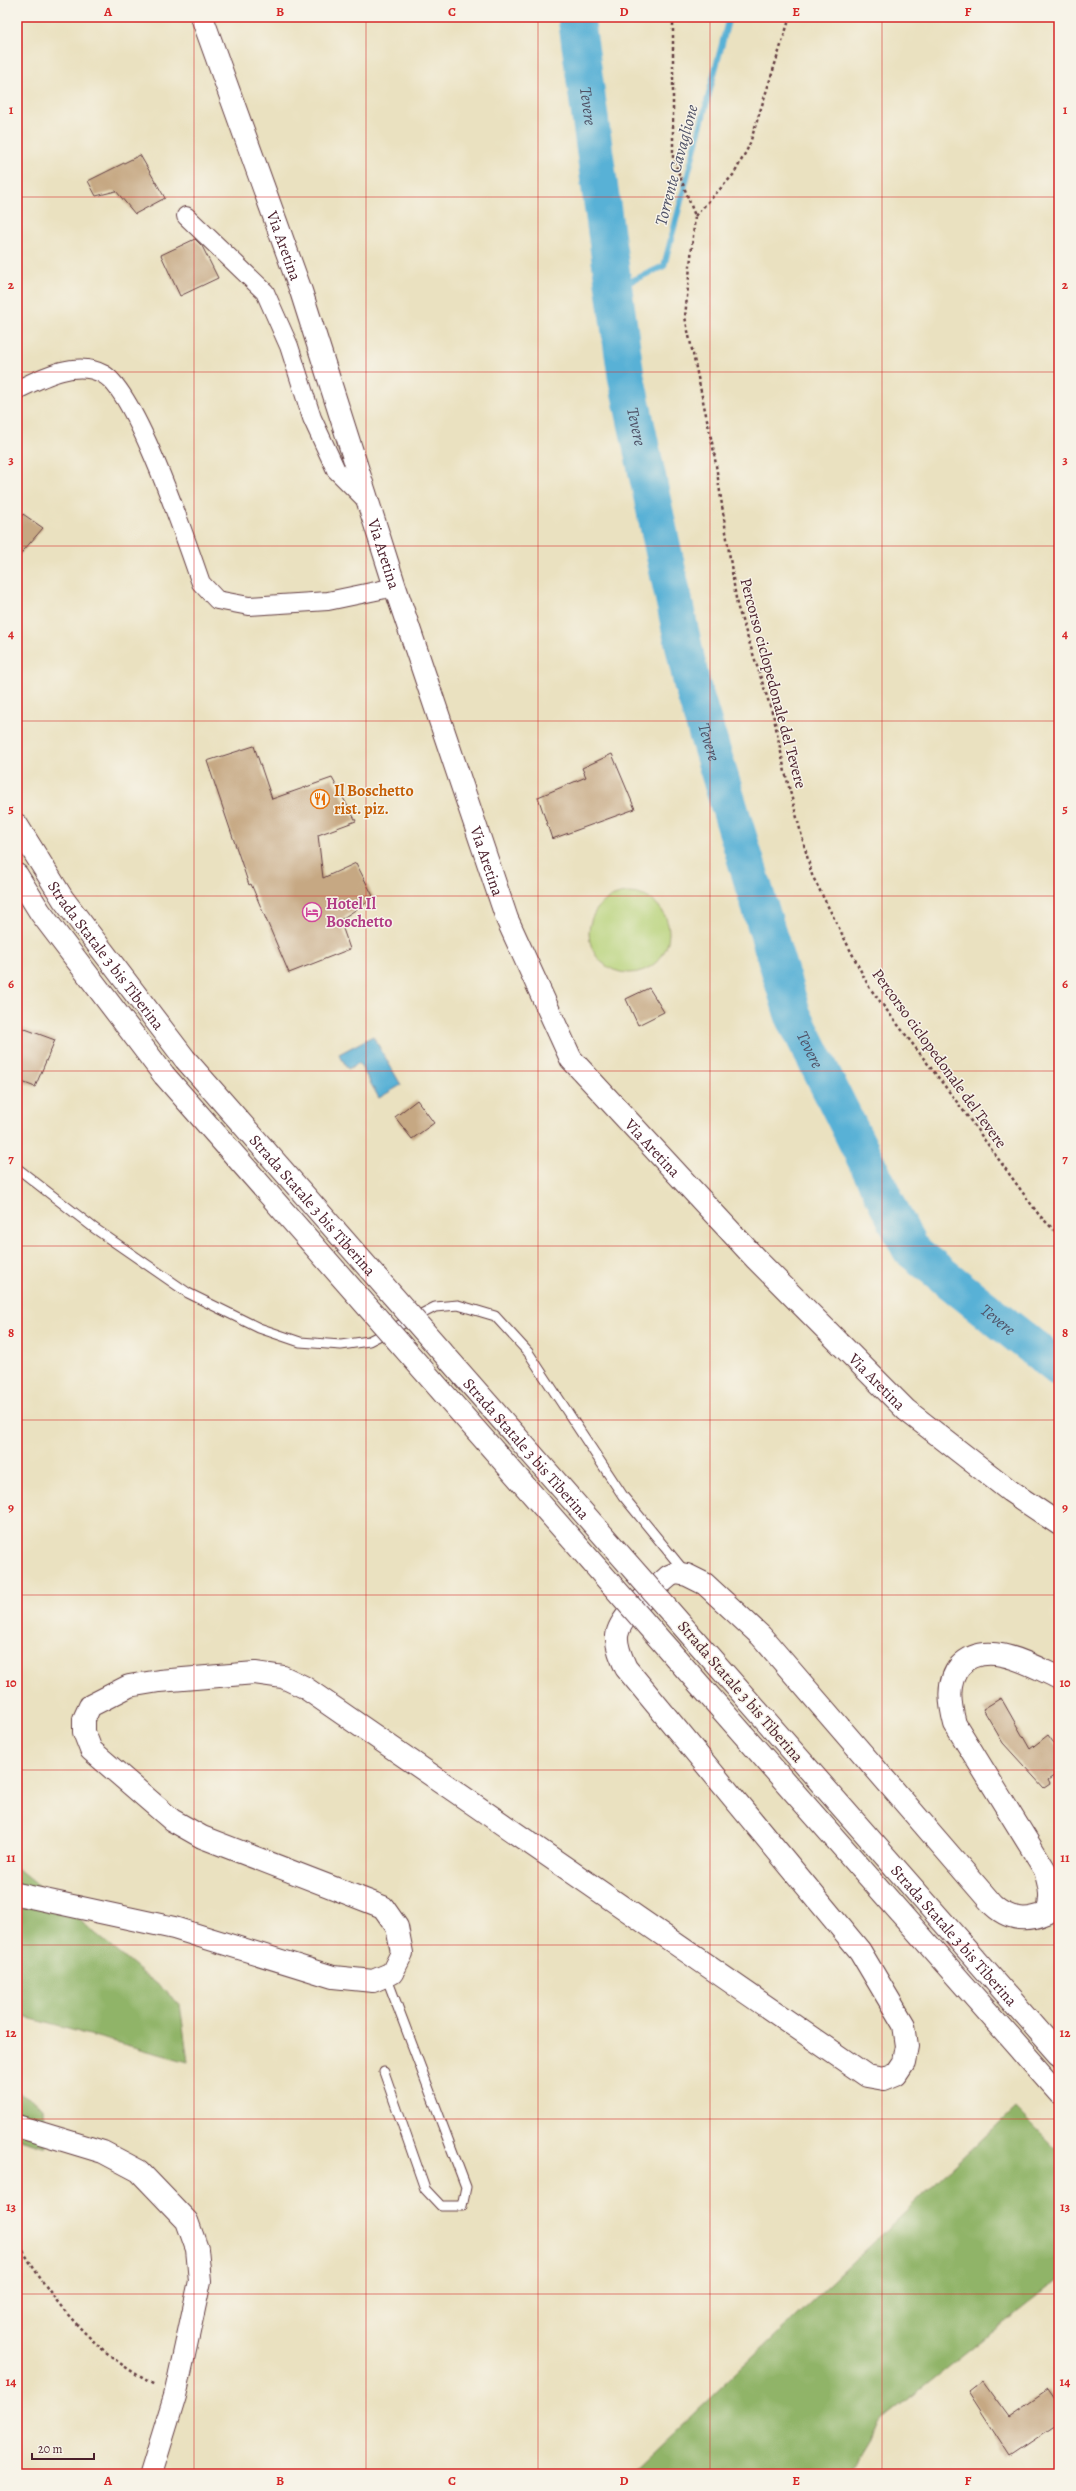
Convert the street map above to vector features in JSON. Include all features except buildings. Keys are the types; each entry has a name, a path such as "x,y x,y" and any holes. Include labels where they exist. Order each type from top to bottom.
{"main road":[{"name":"Via Aretina","path":"202,17 301,290 395,587 507,919 571,1059 756,1259 906,1410 1010,1491 1059,1524"},
{"name":"Strada Statale 3 bis Tiberina","path":"17,825 63,899 185,1059 1059,2054"},
{"name":"Strada Statale 3 bis Tiberina","path":"17,875 40,912 164,1075 1059,2093"},
{"path":"17,1894 174,1928 333,1977 373,1981 392,1973 402,1953 397,1927 383,1907 202,1837 172,1820 91,1750 84,1732 84,1719 90,1706 129,1686 158,1681 255,1673 283,1677 304,1687 867,2076 884,2078 896,2074 904,2062 907,2046 904,2025 860,1951 626,1668 620,1654 617,1636 621,1622 669,1576 676,1573 687,1575 704,1584 761,1636 993,1905 1003,1914 1020,1919 1034,1918 1047,1912 1051,1903 1051,1890 1045,1870 955,1724 950,1706 951,1687 954,1673 967,1658 981,1653 1002,1655 1029,1664 1059,1678"},
{"path":"17,2126 103,2152 139,2171 187,2222 197,2249 200,2281 175,2396 151,2474"}],"street":[{"path":"186,216 265,292 289,346 312,418 336,470 368,503"},
{"path":"17,390 61,371 86,369 103,374 119,388 138,424 201,583 217,600 249,606 328,601 395,587"}],"lane":[{"path":"17,1168 94,1228 188,1293 259,1328 300,1342 341,1345 369,1341 435,1307 458,1305 495,1316 528,1352 623,1496 687,1575"},
{"path":"384,2072 425,2189 441,2206 462,2206 466,2187 386,1976"}],"path":[{"name":"Percorso ciclopedonale del Tevere","path":"673,17 673,158 695,216 685,317 714,452 737,605 774,718 785,772 812,875 870,987 957,1102 1039,1215 1059,1235"},
{"path":"695,216 734,174 749,146 790,17"},
{"path":"17,2240 30,2264 63,2309 91,2340 132,2373 175,2396"}],"green space":[{"path":"629,893 644,896 657,905 666,918 669,933 666,948 657,961 644,970 629,973 614,970 601,961 592,948 589,933 592,918 601,905 614,896"},
{"path":"17,1868 180,2004 188,2062 17,2015"},
{"path":"17,2091 44,2107 46,2147 17,2138"},
{"path":"1015,2108 1059,2152 1059,2279 881,2421 849,2474 630,2474"}],"water":[{"path":"373,1036 401,1085 379,1098 359,1063 348,1069 339,1054"}],"waterway":[{"name":"Tevere","path":"576,17 626,376 692,685 793,1015 910,1249 1059,1368"},
{"name":"Torrente Cavaglione","path":"614,289 664,266 729,17"}],"place":[{"name":"Il Boschetto rist. piz.","path":"320,799"},
{"name":"Hotel Il Boschetto","path":"312,912"}]}
